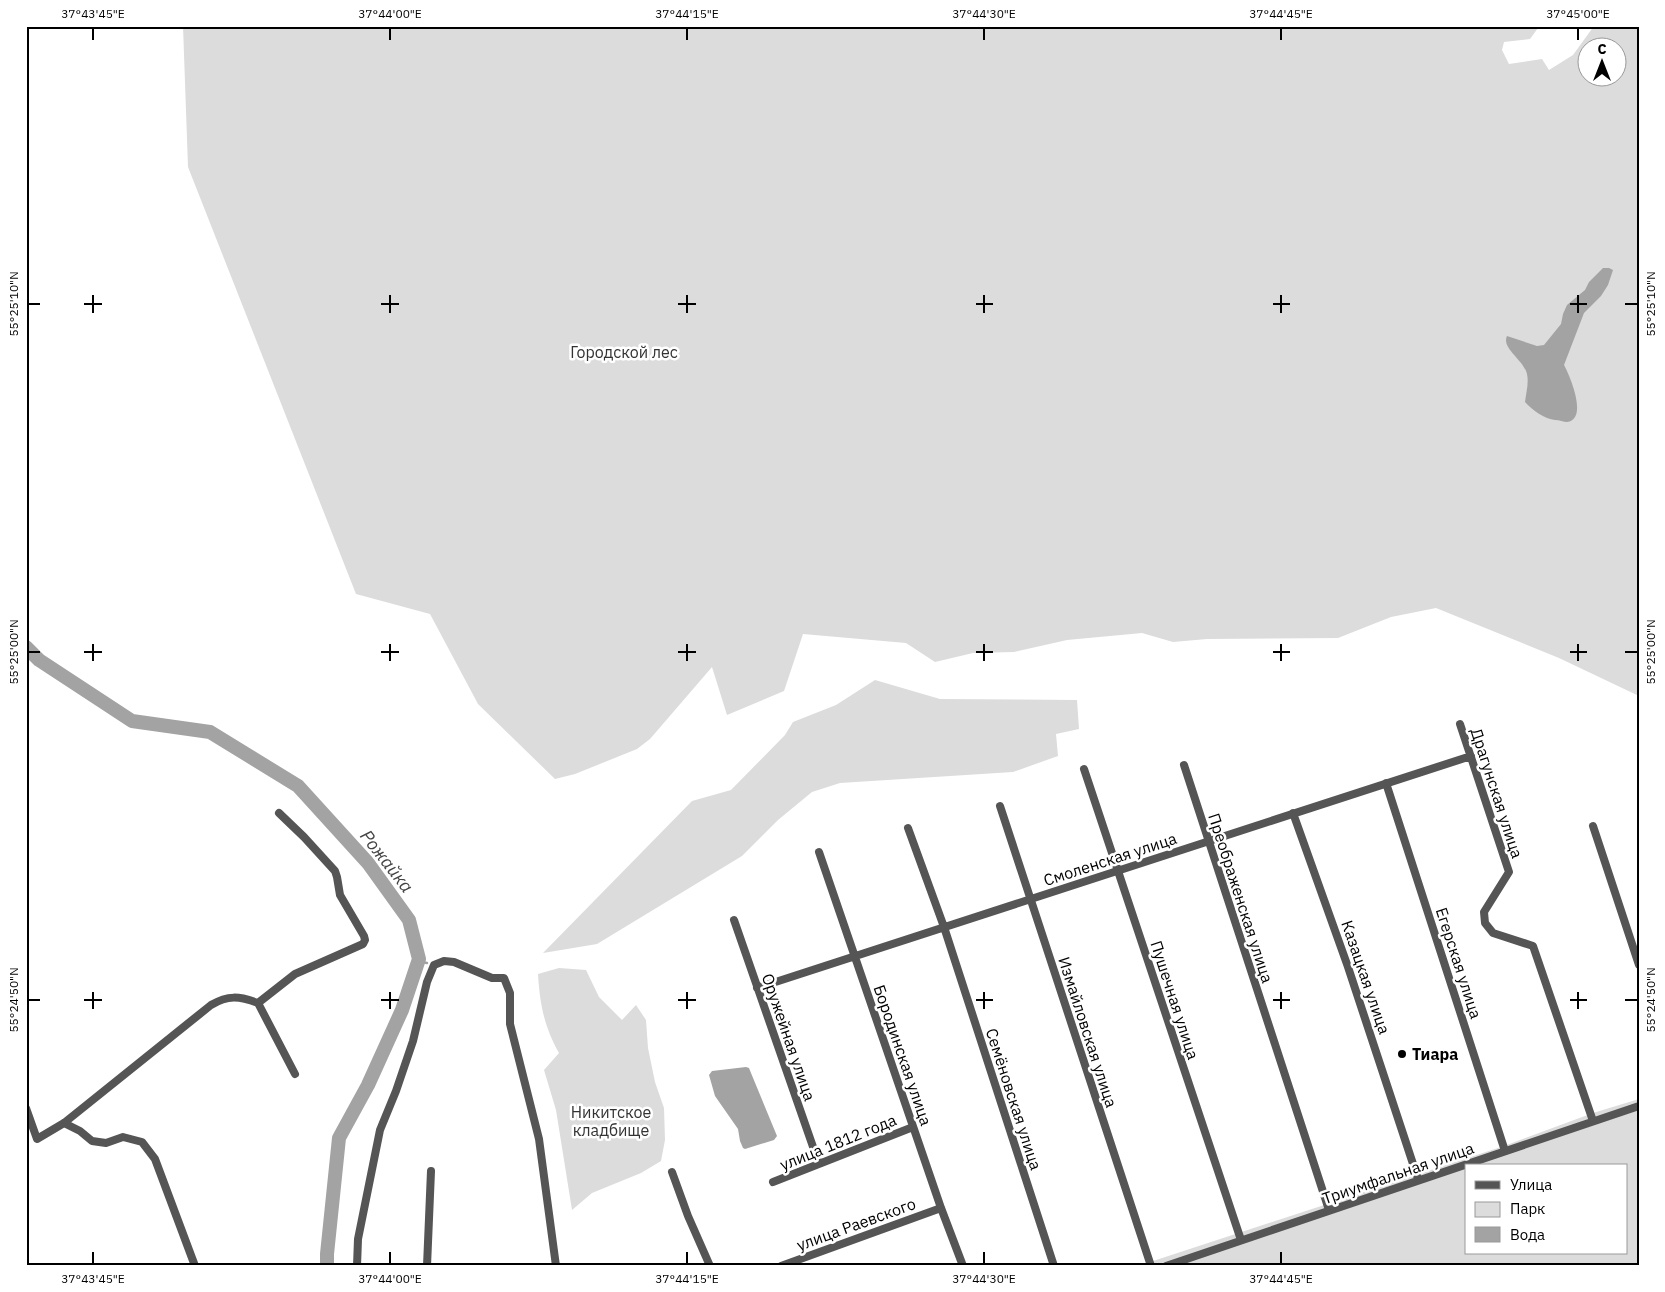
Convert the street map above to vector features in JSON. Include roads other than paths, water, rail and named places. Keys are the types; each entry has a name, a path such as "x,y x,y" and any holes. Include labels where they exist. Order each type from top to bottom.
{"street":[{"name":"Драгунская улица","path":"1460,724 1509,872 1484,912 1485,923 1493,933 1533,946 1593,1121"},
{"name":"Смоленская улица","path":"757,988 1471,756"},
{"name":"Преображенская улица","path":"1184,765 1329,1210"},
{"name":"Пушечная улица","path":"1084,769 1241,1240"},
{"name":"Егерская улица","path":"1386,783 1506,1151"},
{"name":"Измайловская улица","path":"1000,806 1152,1266"},
{"path":"258,1004 295,974 363,944 365,940 340,895 335,872 304,837 279,813"},
{"name":"Казацкая улица","path":"1293,813 1345,958 1418,1179"},
{"path":"1594,826 1639,965"},
{"name":"Семёновская улица","path":"908,828 944,927 1053,1265"},
{"name":"Бородинская улица","path":"819,852 962,1266"},
{"name":"Оружейная улица","path":"734,920 820,1164"},
{"path":"357,1266 359,1232 380,1130 413,1041 434,965 444,961 454,962 492,978 504,978 510,993 510,1024 539,1139 556,1266"},
{"path":"26,1108 37,1139 64,1123 222,998 244,998 258,1004 295,1074"},
{"name":"Триумфальная улица","path":"1465,1164 1639,1106"},
{"path":"64,1123 80,1131 92,1141 106,1143 123,1138 142,1142 155,1160 195,1266"},
{"name":"улица 1812 года","path":"773,1182 913,1127"},
{"name":"Триумфальная улица","path":"1166,1266 1465,1164"},
{"path":"427,1266 431,1171"},
{"path":"672,1172 688,1216 710,1266"},
{"name":"улица Раевского","path":"781,1266 941,1208"}],"water":[{"path":"1603,268 1613,270 1608,285 1601,296 1584,313 1564,365 1576,396 1577,413 1573,419 1567,422 1547,418 1525,402 1528,384 1527,374 1522,364 1507,345 1507,336 1537,346 1544,345 1561,324 1567,305 1585,290 1589,282"},
{"path":"749,1068 777,1136 774,1140 745,1149 740,1141 738,1129 715,1096 709,1075 712,1071"}],"waterway":[{"name":"Рожайка","path":"26,647 39,660 132,721 210,732 298,786 368,863 409,920 419,959 402,1010 368,1085 339,1138 327,1266"},
{"path":"419,959 427,963"}],"place":[{"name":"Тиара","path":"1402,1054"}],"park label":[{"name":"Городской лес","path":"624,352"},
{"name":"Никитское кладбище","path":"611,1121"}]}
